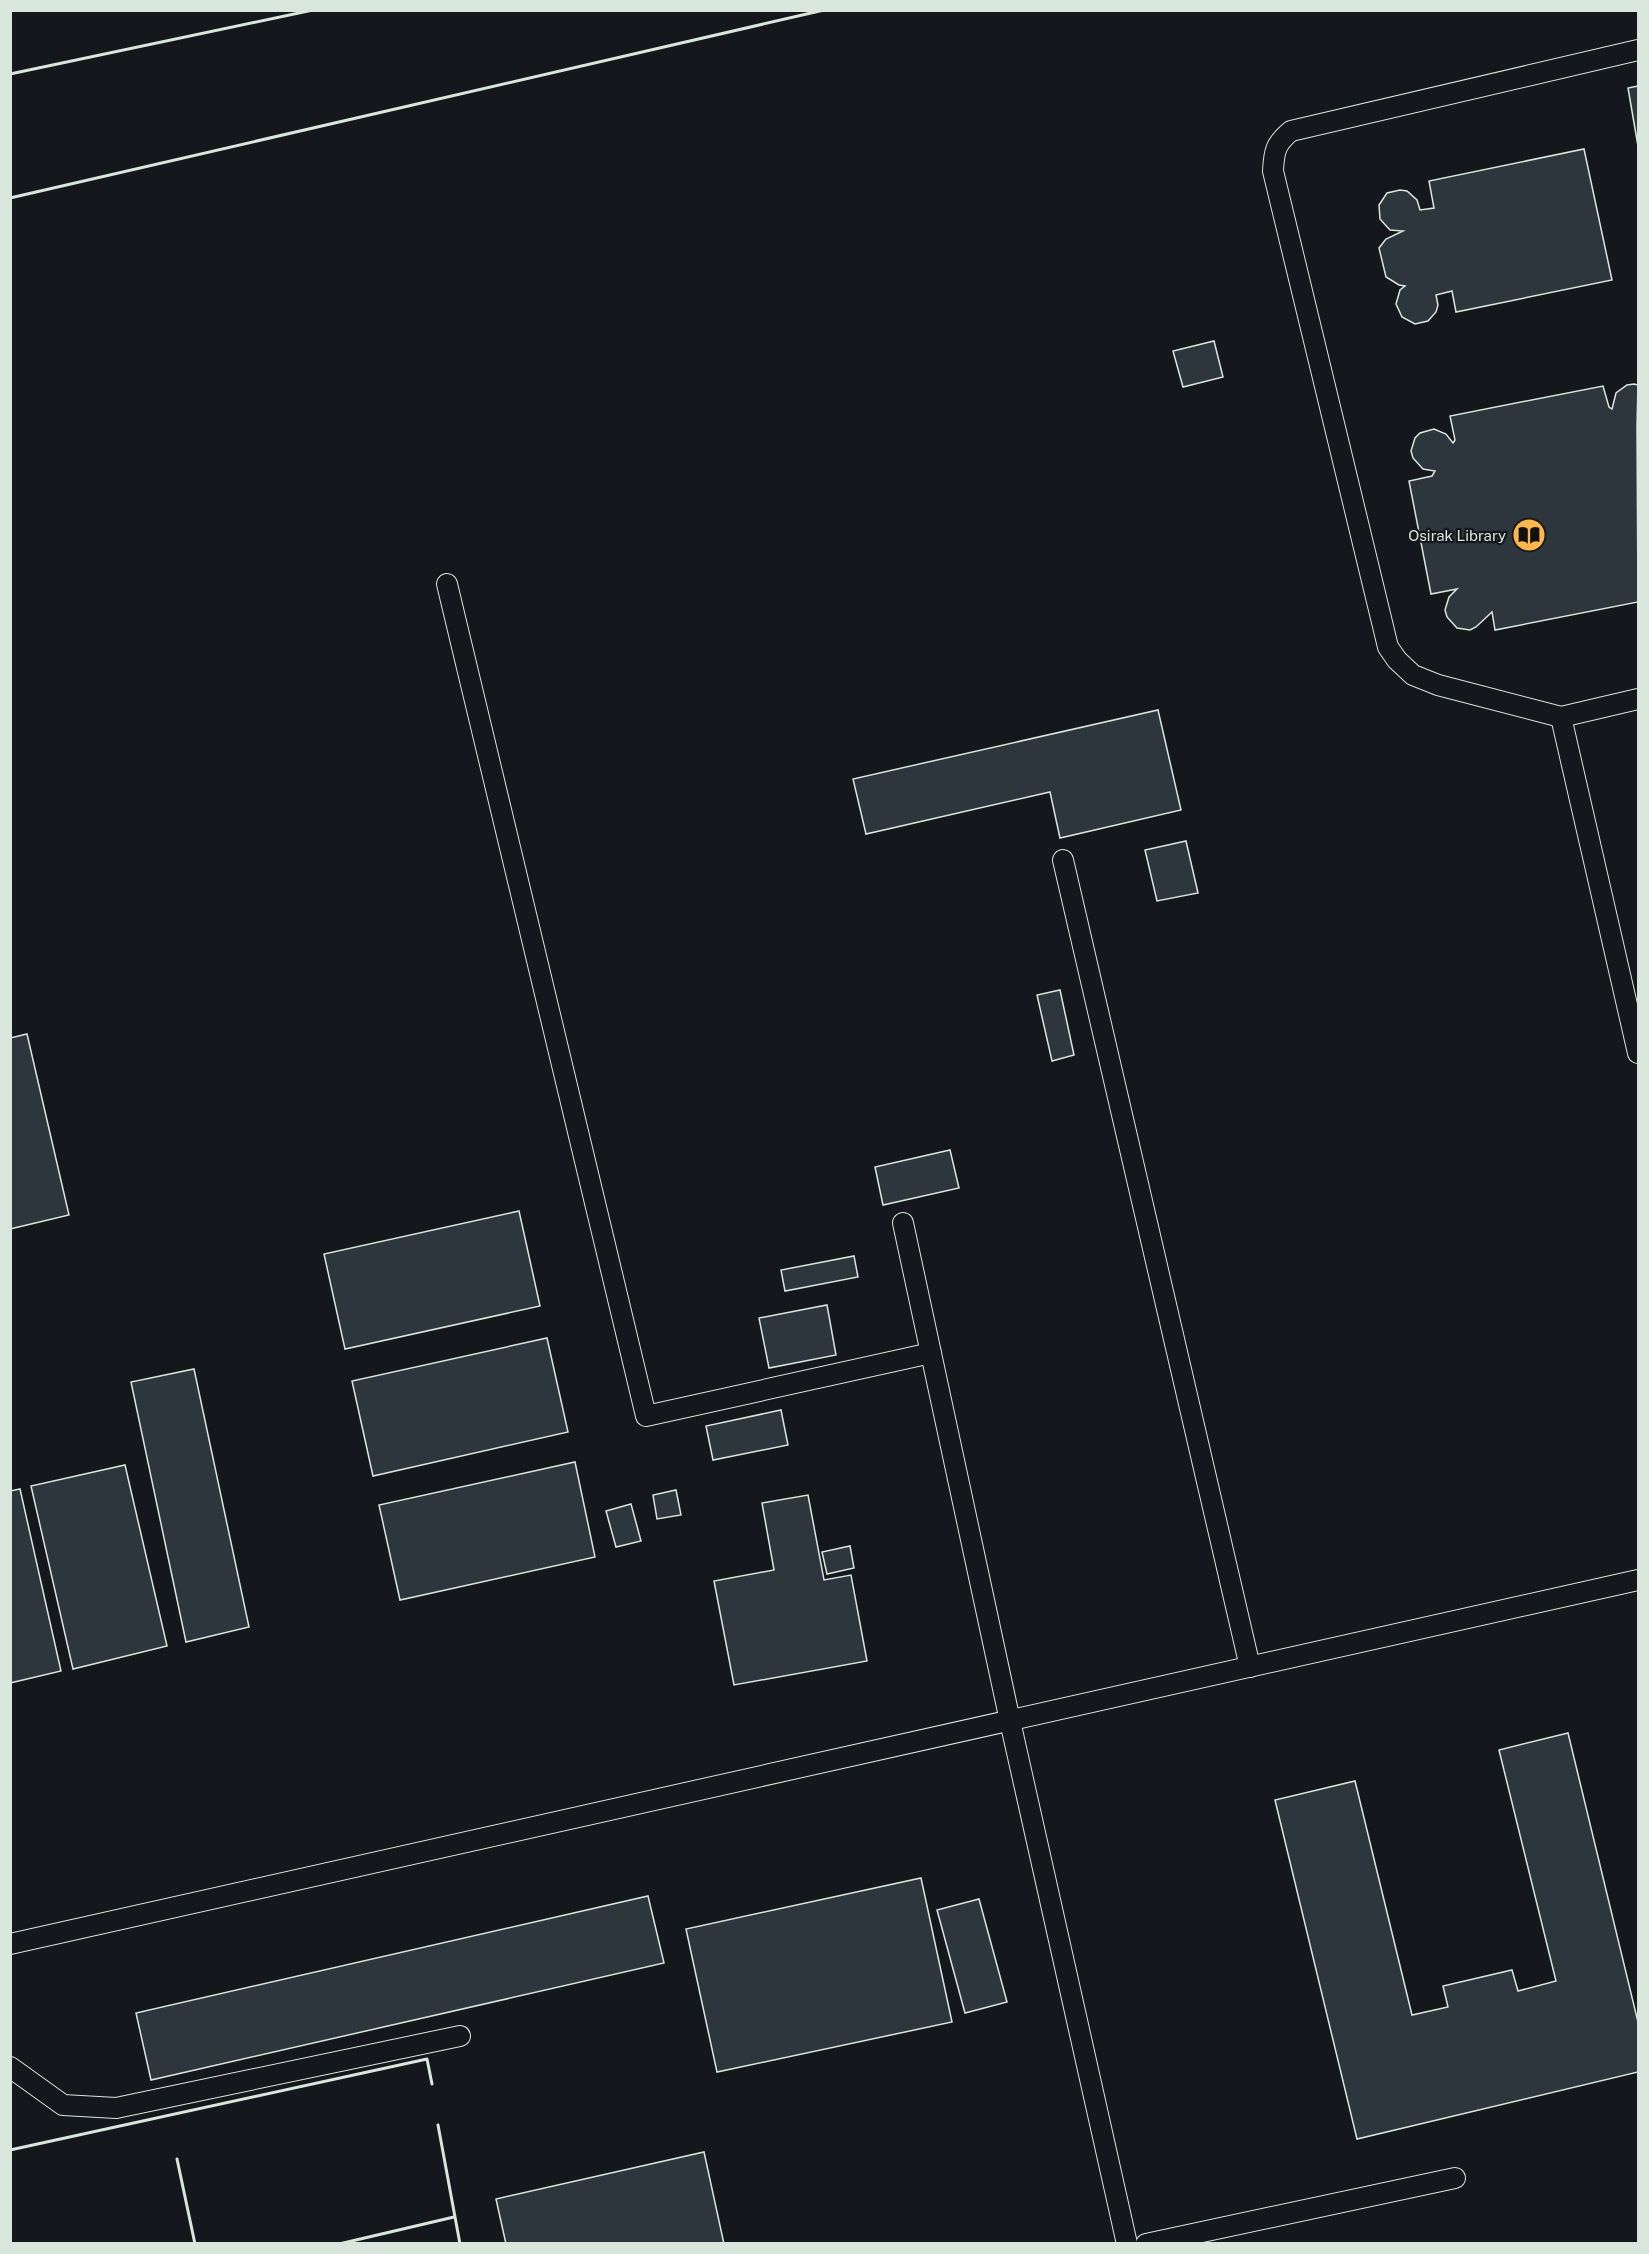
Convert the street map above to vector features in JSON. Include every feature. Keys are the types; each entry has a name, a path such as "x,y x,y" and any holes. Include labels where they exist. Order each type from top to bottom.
{"lane":[{"path":"1638,50 1291,131 1279,140 1274,154 1273,171 1388,647 1397,660 1413,675 1438,685 1561,717 1638,699"},
{"path":"447,584 646,1416 931,1353"},
{"path":"1561,717 1638,1053"},
{"path":"1063,860 1250,1667"},
{"path":"903,1222 1010,1721 1126,2244"},
{"path":"10,1944 1638,1580"},
{"path":"10,2067 63,2105 116,2108 460,2036"},
{"path":"1146,2244 1455,2178"}],"building":[{"path":"1638,86 1638,146 1628,88"},
{"path":"1584,149 1612,280 1456,312 1452,291 1436,295 1438,305 1436,312 1428,321 1415,324 1402,317 1396,304 1400,290 1405,286 1386,277 1379,248 1386,239 1403,231 1390,230 1380,219 1379,205 1387,193 1407,191 1417,200 1420,210 1434,208 1429,181"},
{"path":"1214,341 1223,377 1183,387 1173,351"},
{"name":"Osirak Library","path":"1627,385 1638,385 1638,602 1495,630 1492,612 1470,630 1457,628 1447,617 1445,610 1449,597 1457,589 1431,594 1409,481 1432,476 1435,471 1423,469 1413,458 1411,451 1415,438 1420,433 1434,429 1446,434 1453,443 1455,440 1450,416 1603,386 1609,407 1612,409 1616,393"},
{"path":"1158,710 1181,810 1060,838 1050,792 866,834 853,779"},
{"path":"1186,841 1198,893 1157,901 1145,850"},
{"path":"1060,990 1074,1055 1052,1061 1037,995"},
{"path":"27,1034 69,1215 10,1229 10,1038"},
{"path":"950,1150 959,1188 883,1205 875,1167"},
{"path":"519,1211 540,1306 345,1349 324,1254"},
{"path":"854,1256 858,1277 785,1291 781,1270"},
{"path":"827,1305 836,1355 769,1368 759,1318"},
{"path":"547,1338 568,1432 373,1476 352,1381"},
{"path":"194,1369 249,1627 186,1642 131,1382"},
{"path":"781,1410 788,1445 713,1460 706,1426"},
{"path":"575,1462 595,1557 400,1600 379,1505"},
{"path":"125,1465 167,1646 73,1669 31,1486"},
{"path":"20,1489 61,1671 10,1683 10,1491"},
{"path":"676,1490 681,1515 657,1519 653,1495"},
{"path":"808,1495 824,1580 851,1575 867,1661 734,1685 714,1581 774,1570 762,1503"},
{"path":"631,1504 641,1541 616,1547 606,1511"},
{"path":"850,1546 854,1568 827,1574 822,1552"},
{"path":"1568,1733 1638,2022 1638,2072 1357,2139 1275,1800 1355,1781 1412,2015 1448,2007 1443,1986 1512,1970 1518,1991 1556,1981 1499,1750"},
{"path":"921,1878 952,2022 717,2072 686,1929"},
{"path":"648,1896 664,1963 151,2080 136,2013"},
{"path":"979,1899 1007,2002 965,2013 937,1910"},
{"path":"704,2152 724,2244 506,2244 496,2199"}],"wall":[{"path":"10,74 313,10"},
{"path":"10,198 824,10"},
{"path":"10,2150 427,2059 432,2084"},
{"path":"438,2125 460,2244"},
{"path":"177,2159 195,2244"},
{"path":"339,2244 454,2217"}],"place":[{"name":"Osirak Library","path":"1529,535"}]}
